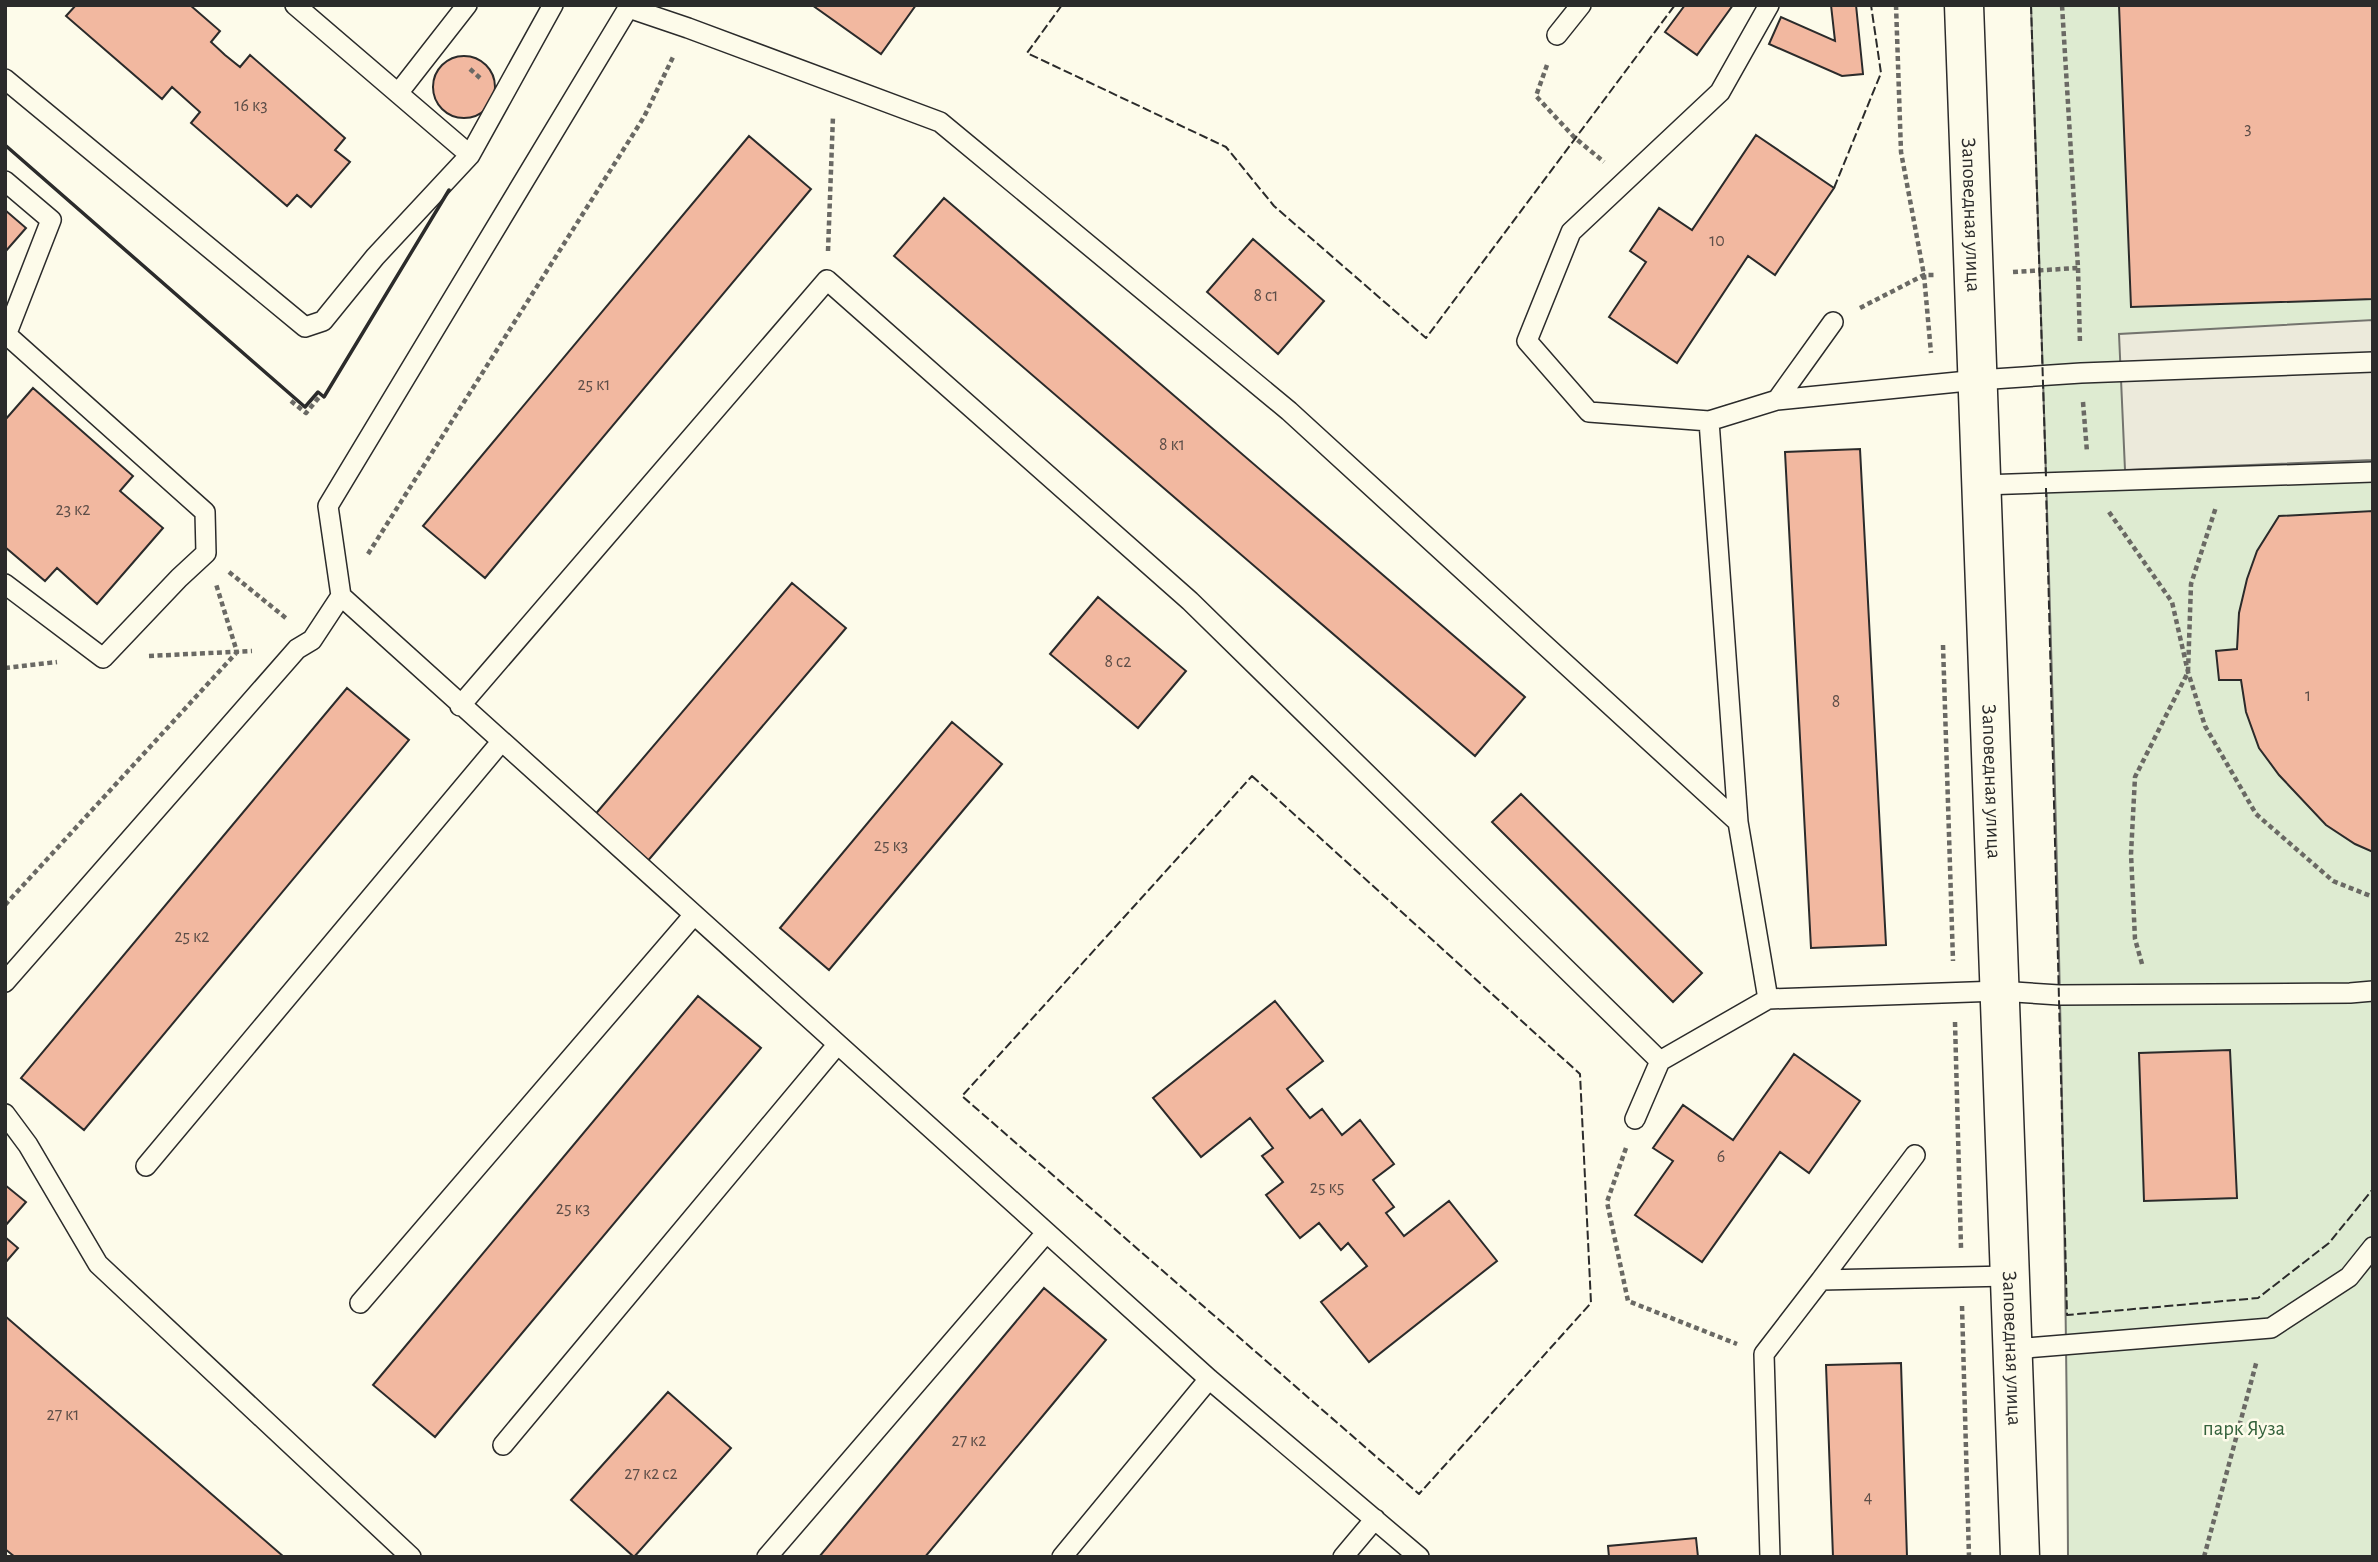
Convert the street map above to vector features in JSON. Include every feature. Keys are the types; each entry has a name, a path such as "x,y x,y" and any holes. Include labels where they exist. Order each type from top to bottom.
{"street":[{"name":"Заповедная улица","path":"1964,5 2020,1557"}],"lane":[{"path":"295,5 470,155"},
{"path":"399,92 467,5"},
{"path":"5,79 305,327 323,321 375,257 470,155 554,5"},
{"path":"1557,35 1581,5"},
{"path":"1769,5 1720,92 1571,232 1527,341 1589,412 1709,421 1777,400 1978,380 2081,373 2373,362"},
{"path":"1419,1557 1209,1379 341,596 328,506 629,7 940,122 1289,411 1738,822"},
{"path":"5,181 51,220 6,336 205,512 206,553 103,658 5,584"},
{"path":"460,706 827,279 1190,601 1660,1061"},
{"path":"1777,400 1833,322"},
{"path":"1709,421 1738,822 1768,999"},
{"path":"1982,485 2373,472"},
{"path":"5,982 305,644 341,596"},
{"path":"146,1166 501,742"},
{"path":"360,1303 693,916"},
{"path":"1635,1119 1660,1061 1768,999 1999,991 2059,995 2151,995 2350,993 2373,990"},
{"path":"503,1445 837,1045"},
{"path":"5,1114 28,1145 98,1264 411,1557"},
{"path":"1770,1557 1764,1354 1915,1155"},
{"path":"767,1557 1046,1233"},
{"path":"2014,1349 2271,1328 2349,1277 2373,1247"},
{"path":"1821,1280 2009,1276"},
{"path":"1062,1557 1209,1379"},
{"path":"1343,1557 1375,1519"}],"path":[{"path":"1896,5 1901,152 1924,275 1935,384"},
{"path":"2062,5 2078,268 2081,373 2090,480 2114,520 2172,602 2188,672 2205,726 2256,814 2333,881 2373,897"},
{"path":"341,596 644,117 688,27"},
{"path":"1557,35 1536,96 1575,138 1626,180"},
{"path":"470,69 481,79 482,86"},
{"path":"827,279 834,82"},
{"path":"2040,272 2078,268"},
{"path":"1833,322 1924,275"},
{"path":"291,401 306,413 321,395"},
{"path":"2151,995 2134,939 2131,854 2135,777 2188,672 2191,584 2211,517 2230,477"},
{"path":"206,553 305,644"},
{"path":"206,553 237,652"},
{"path":"1942,633 1969,1557"},
{"path":"103,658 237,652 305,644"},
{"path":"5,905 237,652"},
{"path":"1635,1119 1607,1202 1628,1301 1764,1354"},
{"path":"2204,1557 2265,1329"}],"green space":[{"name":"парк Яуза","path":"2031,5 2373,5 2373,1557 2068,1557 2059,975"}],"shaded area":[{"path":"2373,320 2373,460 2125,470 2119,334"}],"building":[{"path":"76,5 190,5 220,31 211,42 225,55 240,67 250,55 345,138 335,150 350,162 311,207 297,195 287,206 191,123 200,112 172,87 162,99 66,16"},
{"path":"812,5 916,5 881,54"},
{"path":"1685,5 1733,5 1697,55 1665,32"},
{"path":"1831,5 1856,5 1863,74 1842,76 1769,44 1781,17 1835,41"},
{"path":"2119,5 2373,5 2373,299 2131,307"},
{"path":"464,56 486,65 495,87 486,109 464,118 442,109 433,87 442,65"},
{"path":"1756,135 1834,188 1775,275 1748,256 1677,363 1609,317 1646,262 1630,251 1659,208 1692,230"},
{"path":"749,136 811,189 485,578 423,526"},
{"path":"944,198 1525,697 1475,756 894,256"},
{"path":"5,210 26,228 5,252"},
{"path":"5,210 26,228 5,252"},
{"path":"1253,239 1324,301 1278,354 1207,292"},
{"path":"33,388 133,476 120,491 163,528 97,604 57,568 45,581 5,547 5,420"},
{"path":"1860,449 1886,945 1811,948 1785,452"},
{"path":"2373,511 2373,852 2326,825 2279,775 2259,748 2246,712 2241,680 2219,680 2216,651 2237,649 2239,613 2247,579 2257,551 2279,516"},
{"path":"792,583 846,628 646,863 593,817"},
{"path":"1098,597 1186,671 1138,728 1050,654"},
{"path":"347,688 409,740 84,1130 21,1078"},
{"path":"952,722 1002,764 829,970 780,928"},
{"path":"1521,794 1702,973 1673,1002 1492,822"},
{"path":"698,996 761,1048 435,1437 373,1385"},
{"path":"1275,1001 1323,1061 1287,1089 1310,1118 1322,1109 1342,1135 1360,1120 1394,1164 1373,1180 1394,1207 1386,1213 1404,1236 1449,1201 1497,1261 1369,1362 1321,1302 1367,1266 1348,1243 1341,1250 1319,1223 1300,1238 1266,1195 1283,1182 1262,1156 1273,1148 1250,1118 1201,1157 1153,1098"},
{"path":"2230,1050 2237,1198 2144,1201 2139,1053"},
{"path":"1794,1054 1860,1101 1809,1173 1780,1152 1702,1262 1635,1215 1673,1161 1653,1148 1683,1105 1733,1140"},
{"path":"5,1185 26,1202 5,1226"},
{"path":"5,1237 18,1248 5,1263"},
{"path":"1044,1288 1106,1340 925,1557 819,1557"},
{"path":"5,1316 284,1557 15,1557 5,1549"},
{"path":"1901,1363 1907,1557 1833,1557 1826,1365"},
{"path":"668,1392 731,1448 634,1557 571,1500"},
{"path":"1696,1538 1698,1557 1609,1557 1608,1546"}],"fence":[{"path":"1062,5 1027,53 1226,147 1274,206 1426,338 1675,5"},
{"path":"1834,188 1881,73 1871,5"},
{"path":"2031,5 2046,478"},
{"path":"2046,488 2067,1315 2258,1298 2329,1243 2373,1189"},
{"path":"1252,776 1580,1074 1591,1303 1419,1494 962,1096 1252,776"}],"wall":[{"path":"5,145 305,407 318,392 324,397 449,190"}]}
